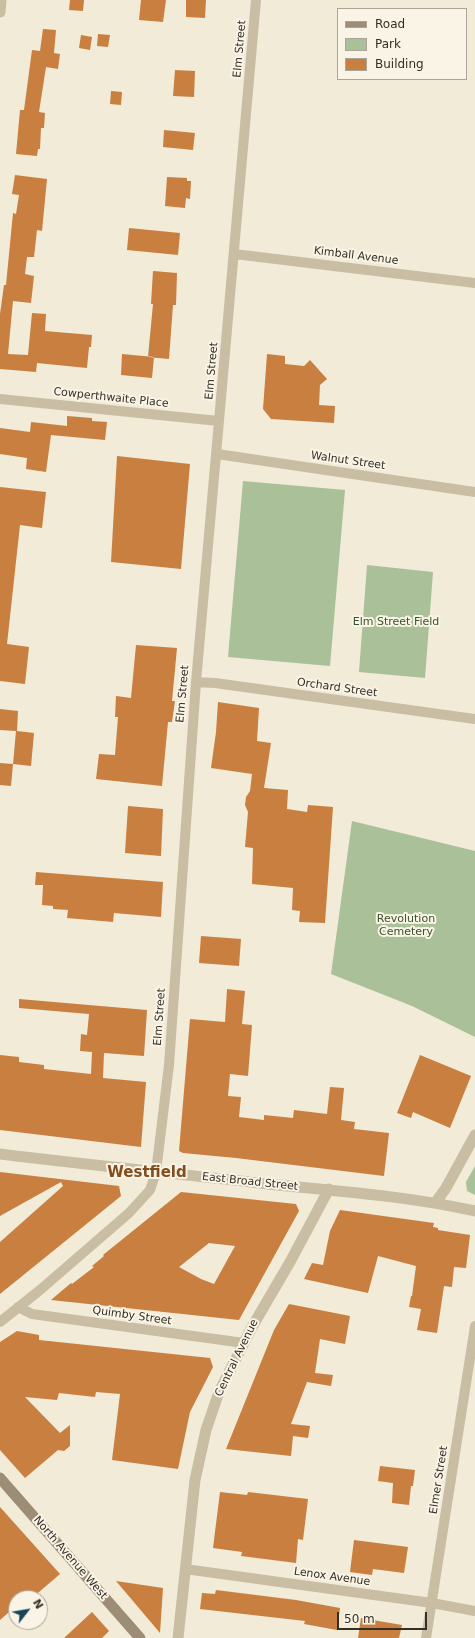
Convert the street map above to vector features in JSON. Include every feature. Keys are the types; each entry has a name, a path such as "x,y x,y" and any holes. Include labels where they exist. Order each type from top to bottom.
{"main road":[{"name":"North Avenue West","path":"0,1478 140,1638"}],"street":[{"path":"0,12 1,0"},
{"name":"Elm Street","path":"0,1322 129,1213 150,1190 156,1172 169,1064 196,682 256,0"},
{"name":"Kimball Avenue","path":"234,254 475,283"},
{"name":"Cowperthwaite Place","path":"0,400 219,421"},
{"name":"Walnut Street","path":"217,454 475,492"},
{"name":"Orchard Street","path":"196,682 215,682 475,719"},
{"path":"435,1203 446,1188 475,1134"},
{"name":"East Broad Street","path":"0,1154 156,1172 329,1189 435,1203 475,1211"},
{"name":"Central Avenue","path":"178,1638 195,1480 206,1430 219,1392 329,1189"},
{"name":"Quimby Street","path":"18,1307 32,1314 244,1344"},
{"name":"Elmer Street","path":"426,1638 475,1326"},
{"name":"Lenox Avenue","path":"185,1569 432,1603 475,1611"}],"green space":[{"path":"243,481 345,490 330,666 228,657"},
{"name":"Elm Street Field","path":"367,565 433,572 425,678 359,672"},
{"name":"Revolution Cemetery","path":"352,821 475,851 475,1037 412,1006 331,974"},
{"path":"475,1166 475,1195 467,1191 466,1182"}],"building":[{"path":"70,0 84,0 83,11 69,10"},
{"path":"141,0 166,0 163,22 139,20"},
{"path":"186,0 206,0 205,18 186,17"},
{"path":"43,29 56,30 54,53 60,54 58,69 46,67 39,112 45,113 44,128 41,128 40,149 38,149 37,156 16,154 20,110 24,110 32,50 40,51"},
{"path":"98,34 110,35 108,47 97,46"},
{"path":"81,35 92,37 90,50 79,48"},
{"path":"175,70 195,71 194,97 173,96"},
{"path":"111,91 122,92 121,105 110,104"},
{"path":"164,130 195,133 193,150 163,147"},
{"path":"15,175 47,179 42,231 37,230 34,257 27,257 25,274 34,276 31,303 13,301 8,354 28,355 32,313 46,314 45,331 92,335 87,368 37,363 36,372 0,369 0,314 4,285 6,285 13,213 16,214 19,195 12,194"},
{"path":"167,177 187,178 187,181 191,181 190,199 186,198 185,208 165,206"},
{"path":"129,228 180,233 178,255 127,250"},
{"path":"153,271 177,273 176,305 173,305 169,359 148,357 153,304 151,304"},
{"path":"122,354 154,357 152,378 121,375"},
{"path":"267,354 285,356 285,364 304,366 310,360 327,379 320,385 319,405 335,406 334,423 271,419 263,409"},
{"path":"67,416 92,418 92,421 107,422 105,440 51,435 46,472 26,469 27,458 0,454 0,428 30,432 31,422 67,426"},
{"path":"117,456 190,464 181,569 111,562"},
{"path":"0,487 46,492 42,528 20,525 7,644 29,647 25,684 0,681"},
{"path":"136,645 177,648 172,701 175,701 172,722 168,722 162,786 96,779 99,754 115,755 118,717 115,717 116,696 131,698"},
{"path":"218,702 259,708 257,741 271,743 264,788 288,790 287,809 307,812 308,805 333,807 325,923 299,922 300,911 292,910 293,888 252,884 253,848 245,847 248,812 245,805 246,797 250,791 252,774 211,768"},
{"path":"0,709 18,711 17,731 34,733 31,766 13,764 16,731 0,730"},
{"path":"0,763 13,764 11,786 0,785"},
{"path":"128,806 163,809 161,856 125,853"},
{"path":"36,872 163,882 161,917 114,913 113,922 67,918 68,910 53,909 53,906 42,905 43,885 35,885"},
{"path":"201,936 241,939 239,966 199,963"},
{"path":"227,989 245,991 242,1024 252,1025 248,1076 230,1074 228,1096 241,1097 239,1117 264,1120 264,1115 293,1118 294,1110 327,1114 330,1087 344,1088 341,1120 355,1122 354,1129 389,1133 384,1176 183,1153 179,1151 190,1019 225,1022"},
{"path":"19,999 147,1010 144,1056 104,1053 103,1078 146,1082 141,1147 0,1130 0,1055 19,1057 19,1062 44,1065 44,1069 91,1074 92,1052 80,1051 81,1034 87,1035 89,1014 19,1008"},
{"path":"420,1055 471,1076 450,1128 413,1112 411,1118 397,1113"},
{"path":"0,1172 119,1186 121,1196 0,1294 0,1242 63,1186 61,1182 0,1216"},
{"path":"181,1192 296,1204 299,1211 239,1320 51,1300 71,1283 72,1284 94,1267 92,1266 104,1256 103,1255","holes":["209,1243 235,1246 214,1284 179,1267"]},
{"path":"340,1210 434,1223 433,1227 438,1228 438,1230 470,1235 466,1268 454,1267 452,1287 444,1286 437,1333 417,1330 421,1309 409,1307 416,1266 378,1256 368,1293 304,1279 312,1263 323,1265 330,1231"},
{"path":"289,1304 350,1316 345,1344 320,1339 315,1373 333,1375 331,1386 307,1382 291,1424 310,1426 308,1438 293,1436 291,1456 226,1449 274,1330"},
{"path":"17,1331 39,1335 39,1340 210,1358 213,1367 190,1412 178,1469 112,1460 120,1394 96,1392 95,1397 59,1393 57,1400 25,1397 60,1433 70,1425 70,1446 64,1451 58,1450 25,1478 0,1450 0,1342"},
{"path":"380,1466 415,1470 413,1486 411,1486 409,1505 392,1503 393,1483 378,1481"},
{"path":"220,1492 247,1495 248,1492 308,1499 303,1540 298,1539 296,1563 241,1556 242,1552 213,1548"},
{"path":"0,1507 60,1574 41,1590 8,1590 8,1613 0,1620"},
{"path":"354,1540 408,1547 404,1573 373,1569 372,1575 350,1572"},
{"path":"116,1581 163,1588 160,1633"},
{"path":"216,1590 296,1600 340,1608 337,1630 304,1624 305,1621 200,1609 202,1593 215,1594"},
{"path":"92,1612 109,1631 102,1638 64,1638"},
{"path":"361,1618 402,1625 399,1638 358,1638"}],"district":[{"name":"Westfield","path":"147,1173"}]}
